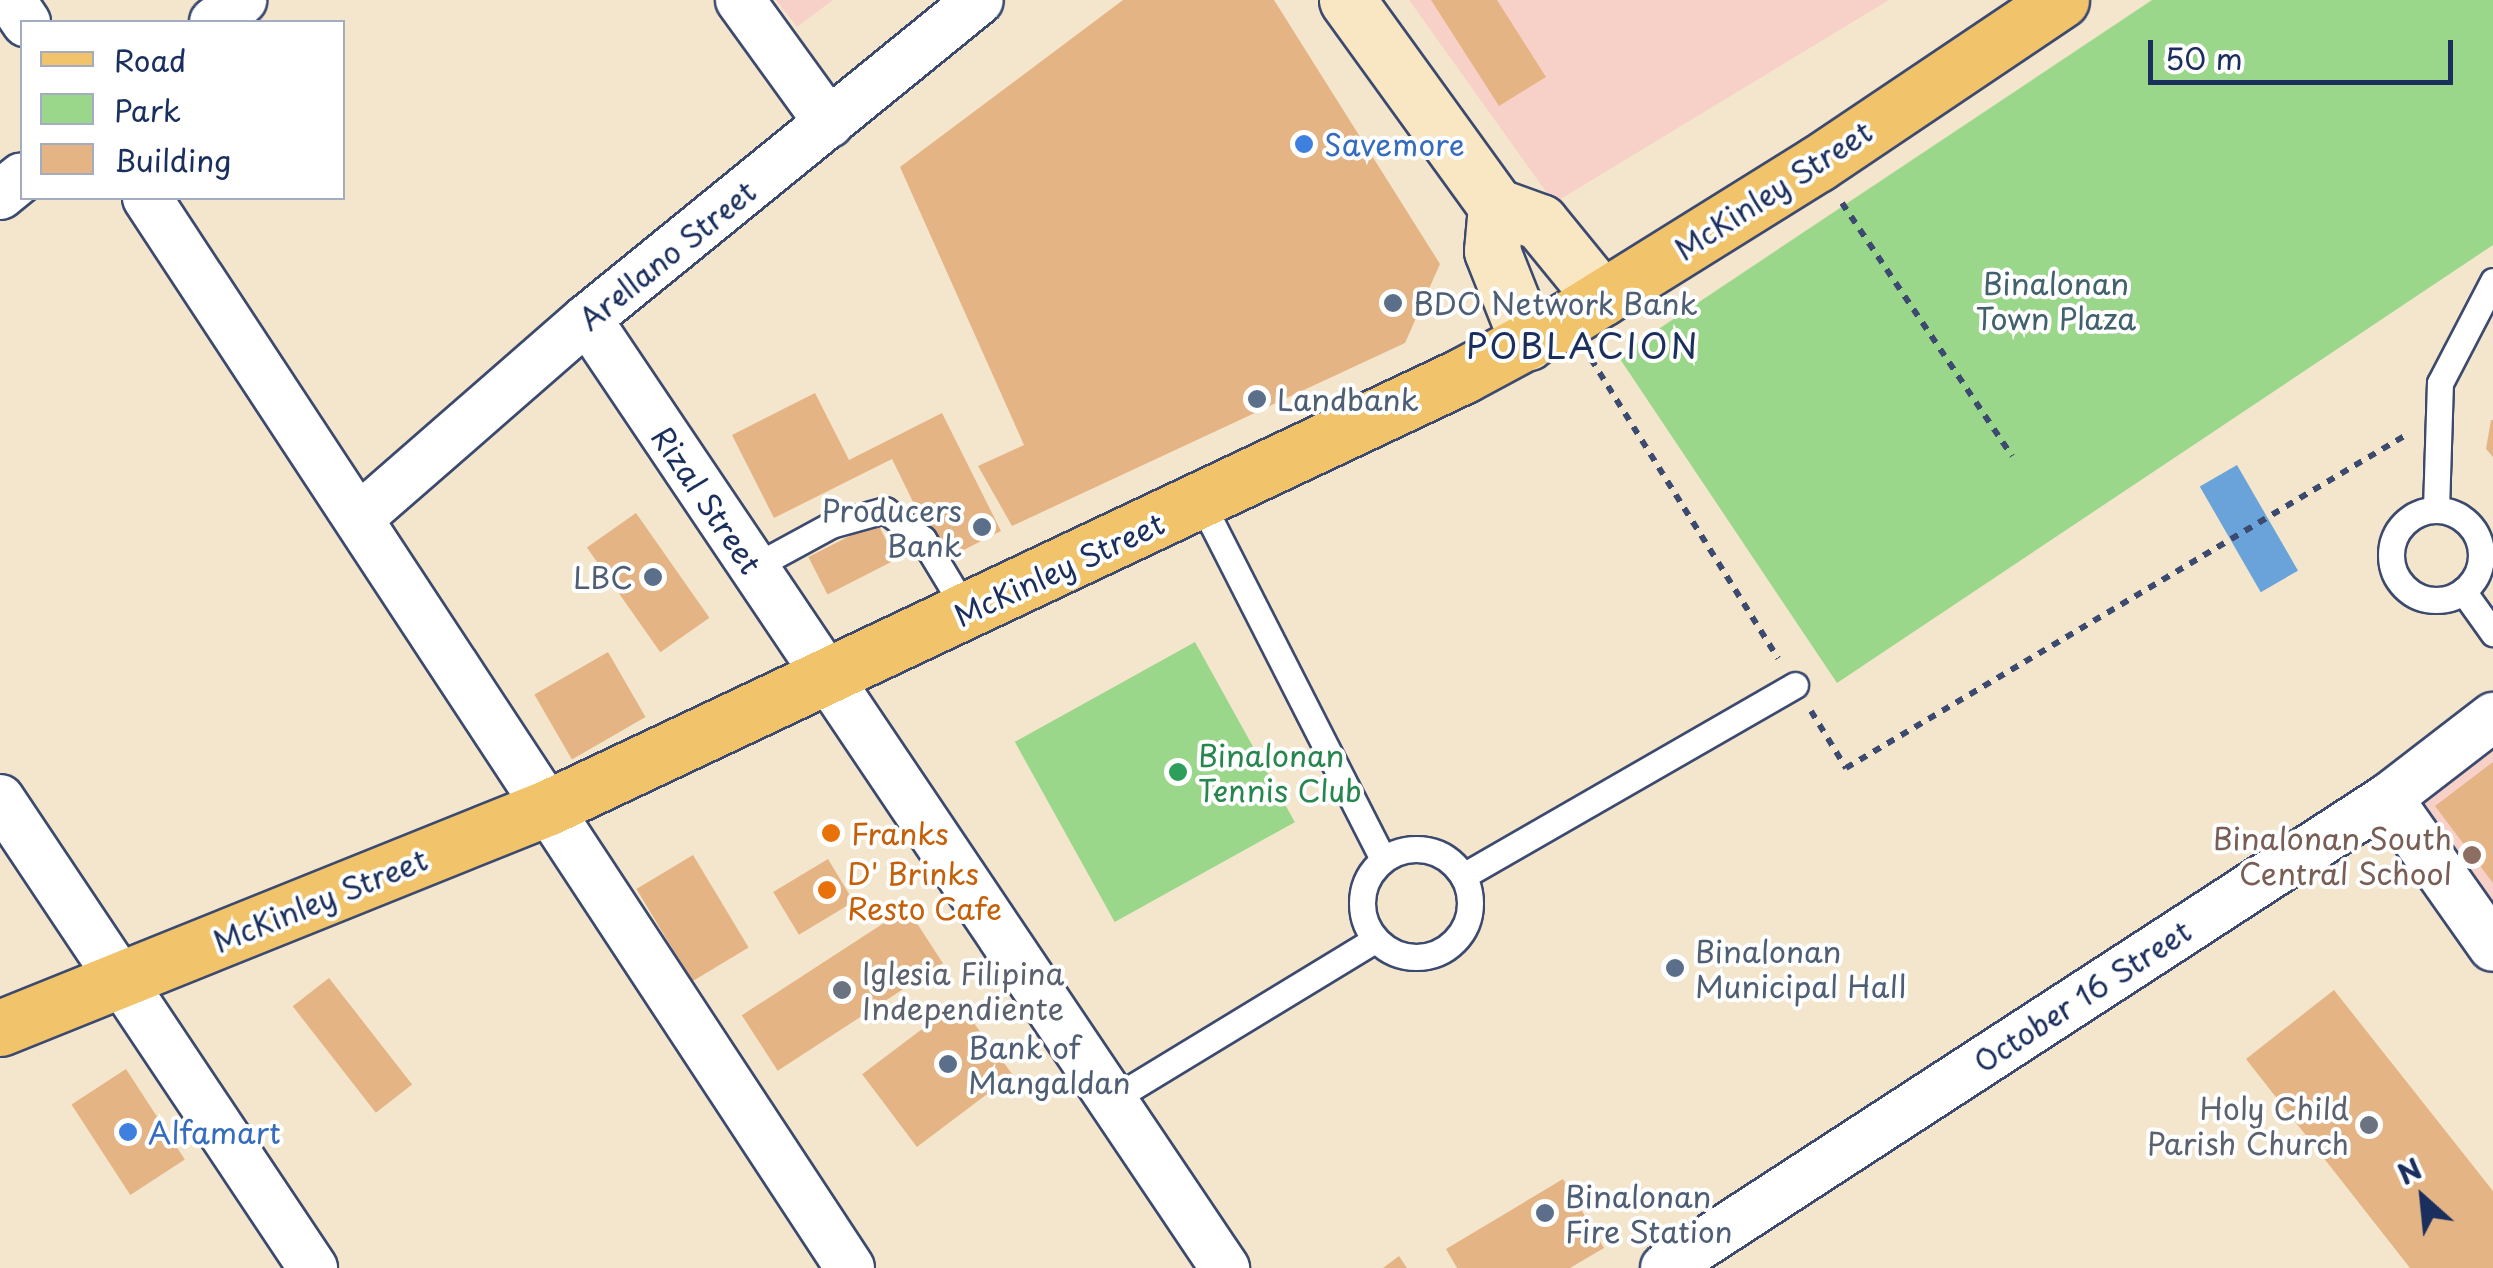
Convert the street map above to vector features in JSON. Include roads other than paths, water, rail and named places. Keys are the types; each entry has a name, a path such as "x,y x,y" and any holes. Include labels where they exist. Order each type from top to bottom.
{"main road":[{"path":"1347,0 1496,206 1540,222 1565,320"},
{"name":"McKinley Street","path":"0,1028 549,807 1201,502 1565,320 1817,164 2061,0"},
{"path":"1496,206 1492,251 1565,320"}],"street":[{"path":"217,20 242,0"},
{"path":"740,0 829,122"},
{"name":"Arellano Street","path":"360,517 588,319 979,0"},
{"path":"0,195 20,178"},
{"path":"148,200 850,1268"},
{"name":"Rizal Street","path":"588,319 752,568 832,676 1224,1268"},
{"name":"October 16 Street","path":"1665,1268 2388,798 2493,717"},
{"path":"2388,798 2493,947"},
{"path":"0,799 118,982 314,1268"}],"lane":[{"path":"2436,509 2434,418 2447,365 2493,282"},
{"path":"1201,502 1383,858"},
{"path":"2436,509 2463,518 2480,540 2480,568 2463,591 2434,600 2396,576 2391,546 2397,531 2421,512 2436,509"},
{"path":"752,568 831,525 886,510 922,538 967,612"},
{"path":"2463,591 2493,634"},
{"path":"1463,876 1796,685"},
{"path":"1427,849 1463,876 1468,920 1438,953 1394,954 1375,940 1361,898 1368,876 1383,858 1427,849"},
{"path":"1113,1099 1375,940"}],"water":[{"path":"2237,465 2298,571 2261,592 2200,487"}],"place":[{"name":"Savemore","path":"1304,144"},
{"name":"BDO Network Bank","path":"1393,303"},
{"name":"Landbank","path":"1257,399"},
{"name":"Producers Bank","path":"982,527"},
{"name":"LBC","path":"653,577"},
{"name":"Binalonan Tennis Club","path":"1178,772"},
{"name":"Franks","path":"831,833"},
{"name":"Binalonan South Central School","path":"2472,855"},
{"name":"D' Brinks Resto Cafe","path":"827,890"},
{"name":"Binalonan Municipal Hall","path":"1675,968"},
{"name":"Iglesia Filipina Independiente","path":"842,990"},
{"name":"Bank of Mangaldan","path":"948,1064"},
{"name":"Holy Child Parish Church","path":"2369,1125"},
{"name":"Alfamart","path":"128,1132"},
{"name":"Binalonan Fire Station","path":"1545,1213"}],"district":[{"name":"POBLACION","path":"1583,345"}],"park label":[{"name":"Binalonan Town Plaza","path":"2056,300"}]}
